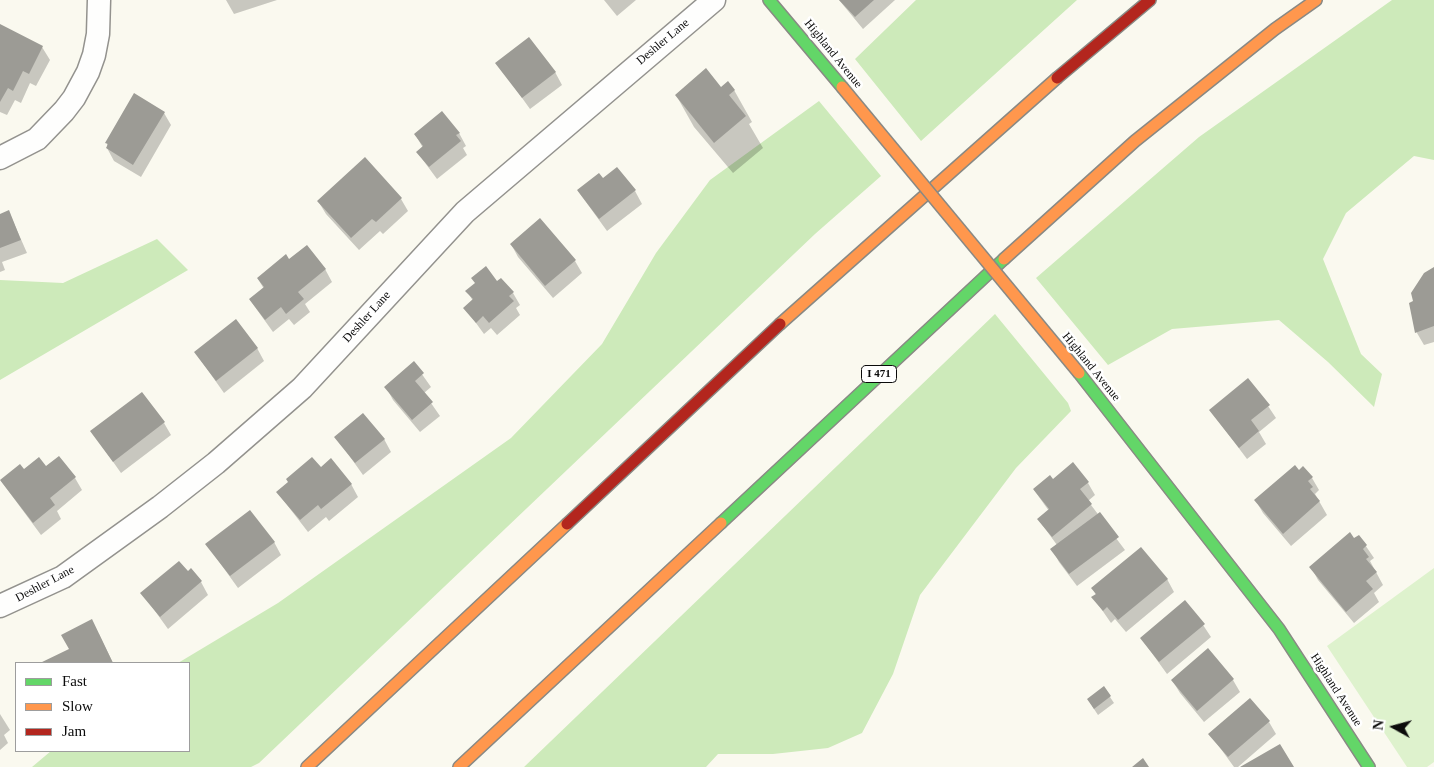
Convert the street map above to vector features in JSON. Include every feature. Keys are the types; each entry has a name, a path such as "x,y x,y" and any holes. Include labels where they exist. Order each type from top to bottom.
{"main road":[{"name":"Highland Avenue","path":"769,0 1079,373 1279,629 1326,698 1369,767"},
{"path":"307,767 787,318 1079,58 1150,0"},
{"name":"I 471","path":"459,767 1055,211 1135,141 1275,30 1316,0"}],"street":[{"path":"0,158 36,139 64,112 74,98 88,72 94,55 98,34 99,0"},
{"name":"Deshler Lane","path":"0,606 63,578 160,508 216,463 302,388 465,212 714,0"}],"green space":[{"path":"916,0 1077,0 921,141 855,59"},
{"path":"1392,0 1434,0 1434,160 1414,156 1346,213 1323,259 1361,354 1382,374 1374,407 1328,362 1279,320 1172,329 1108,365 1036,278 1199,137"},
{"path":"819,101 881,176 815,234 259,763 251,767 32,767 50,752 190,752 190,662 180,662 278,603 511,438 602,344 656,253 710,180"},
{"path":"157,239 188,270 0,380 0,280 63,283"},
{"path":"995,314 1068,403 1071,411 1016,468 920,595 893,674 862,733 828,748 773,754 718,754 706,767 524,767"},
{"path":"1434,568 1434,762 1427,767 1407,767 1327,646"}],"building":[{"path":"839,0 874,0 855,17"},
{"path":"0,24 43,46 29,74 23,71 13,91 8,88 0,102"},
{"path":"529,37 556,72 522,98 495,63"},
{"path":"706,68 721,87 728,81 735,90 729,95 746,116 714,143 675,95"},
{"path":"134,93 165,112 133,165 106,148 108,144 105,143"},
{"path":"442,111 460,133 456,135 461,141 429,167 416,152 423,146 414,134"},
{"path":"365,157 402,198 376,222 372,219 351,238 317,201"},
{"path":"617,167 636,190 599,219 577,190 599,173 603,178"},
{"path":"9,210 21,240 0,248 0,214"},
{"path":"540,218 576,260 545,286 510,244"},
{"path":"307,245 326,269 298,292 304,299 286,314 281,307 265,320 249,299 264,287 257,278 286,254 289,259"},
{"path":"486,266 497,281 501,278 514,292 509,296 514,301 489,323 483,316 476,323 463,308 473,299 465,291 475,283 471,278"},
{"path":"1434,267 1434,326 1415,333 1409,303 1413,301 1411,293 1424,273"},
{"path":"236,319 258,348 216,381 194,352"},
{"path":"414,361 424,373 415,381 433,402 412,420 384,387"},
{"path":"1248,378 1270,405 1251,420 1259,431 1239,448 1209,410"},
{"path":"142,392 165,422 113,462 90,431"},
{"path":"363,413 385,439 355,463 334,437"},
{"path":"59,456 76,477 50,498 55,505 33,523 0,480 20,464 24,469 39,457 46,466"},
{"path":"312,457 321,467 331,458 352,484 321,509 318,505 300,520 276,492 288,482 286,479"},
{"path":"1073,462 1089,482 1080,489 1092,504 1052,537 1037,519 1049,509 1033,489 1050,475 1053,479"},
{"path":"1295,465 1299,470 1303,466 1313,477 1308,481 1313,487 1310,489 1320,501 1283,534 1254,500"},
{"path":"250,510 275,542 230,576 205,544"},
{"path":"1100,512 1119,537 1069,574 1050,549"},
{"path":"1350,532 1354,538 1359,535 1367,545 1363,549 1369,557 1366,559 1377,572 1366,581 1373,589 1346,612 1309,567"},
{"path":"1141,547 1168,579 1118,620 1107,607 1103,611 1091,597 1096,594 1091,588"},
{"path":"179,561 188,571 191,568 202,581 160,617 140,593"},
{"path":"1185,600 1205,624 1159,662 1140,638"},
{"path":"92,619 113,662 42,662 69,649 61,635"},
{"path":"1208,648 1234,679 1197,711 1171,680"},
{"path":"1104,686 1111,696 1094,709 1087,699"},
{"path":"1250,698 1270,721 1228,757 1208,734"},
{"path":"1280,744 1294,767 1240,767"},
{"path":"1143,758 1149,767 1132,767"}],"traffic: fast":[{"path":"769,0 842,87"},
{"path":"721,523 1004,259"},
{"path":"1079,373 1279,629 1369,767"}],"traffic: slow":[{"path":"1004,259 1135,141 1275,29 1316,0"},
{"path":"780,324 1057,78"},
{"path":"842,87 1079,373"},
{"path":"459,767 721,523"},
{"path":"307,767 567,524"}],"traffic: jam":[{"path":"1057,78 1150,0"},
{"path":"567,524 780,324"}]}
